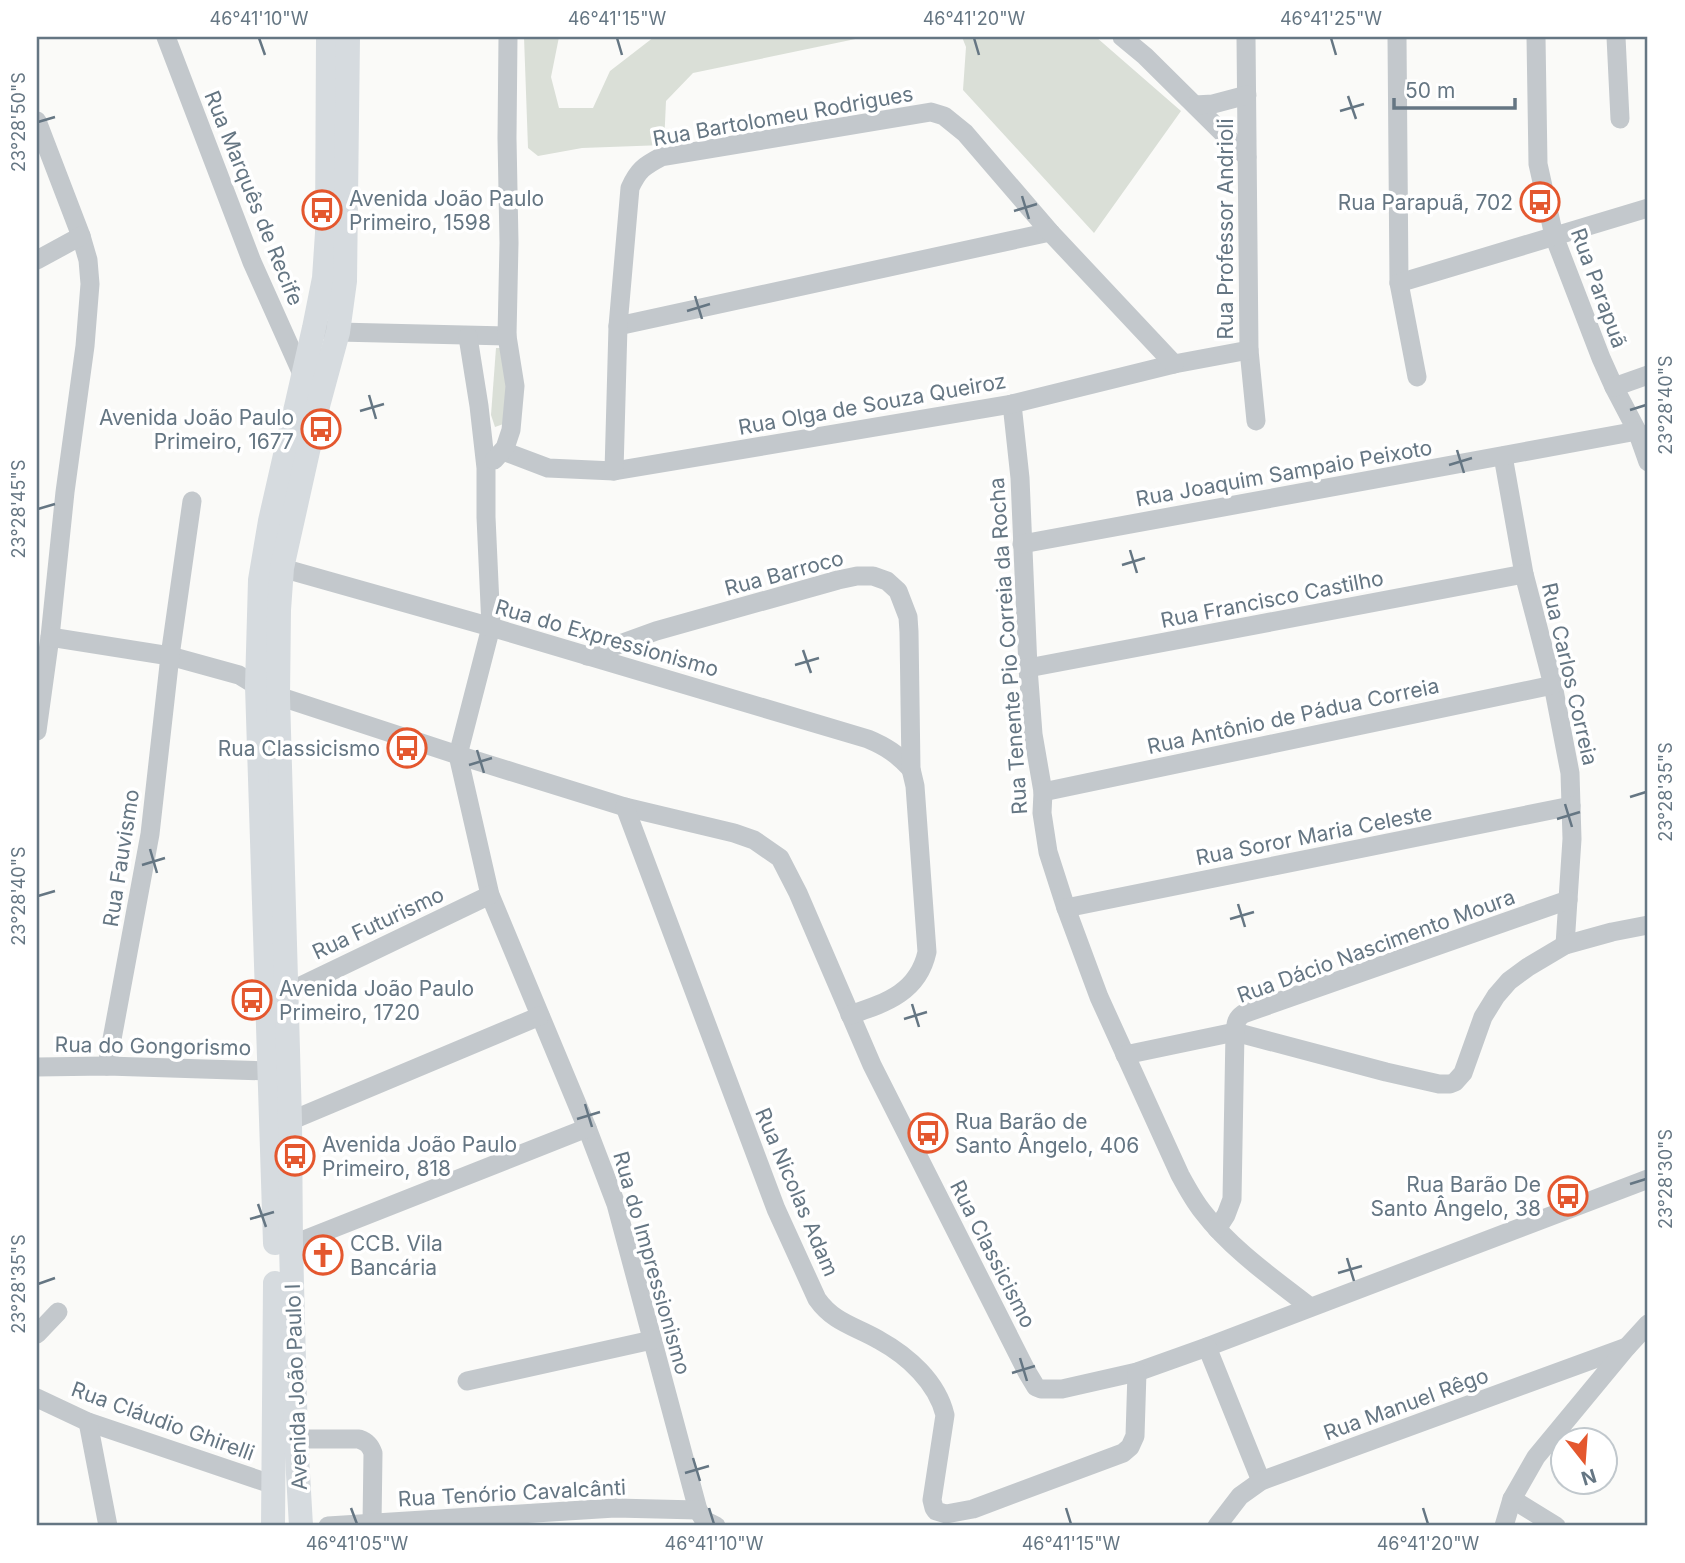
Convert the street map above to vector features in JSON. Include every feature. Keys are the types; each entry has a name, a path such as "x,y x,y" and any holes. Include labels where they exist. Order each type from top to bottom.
{"main road":[{"name":"Avenida João Paulo I","path":"301,1526 296,1439 286,993 260,580 324,278 327,233 328,37"},
{"name":"Avenida João Paulo I","path":"273,1526 275,1265 268,1071 268,691 282,568 316,415 338,332 345,281 348,37"},
{"path":"279,482 274,537 277,561 282,568"}],"street":[{"name":"Rua Marquês de Recife","path":"166,37 252,262 303,376"},
{"path":"486,468 505,448 511,430 516,386 507,336 508,37"},
{"path":"1122,37 1145,56 1247,157"},
{"name":"Rua Professor Andrioli","path":"1246,37 1249,350 1256,421"},
{"path":"1397,37 1399,282 1417,377"},
{"name":"Rua Parapuã","path":"1535,37 1538,164 1554,236 1601,358 1637,431 1648,462"},
{"path":"1616,37 1620,119"},
{"path":"1195,106 1247,95"},
{"name":"Rua Bartolomeu Rodrigues","path":"614,471 618,326 630,188 642,168 661,157 932,112 944,116 965,133 1049,232 1174,364"},
{"path":"37,121 81,236 88,260 90,284 37,731"},
{"path":"1399,282 1648,208"},
{"path":"618,326 1049,232"},
{"path":"37,260 81,236"},
{"path":"314,328 338,332 507,336"},
{"path":"458,755 491,627 486,468 468,337"},
{"name":"Rua Olga de Souza Queiroz","path":"503,451 548,468 614,471 1012,404 1174,364 1249,350"},
{"path":"1614,387 1648,375"},
{"name":"Rua Tenente Pio Correia da Rocha","path":"1012,404 1020,478 1033,734 1043,792 1042,813 1048,852 1066,908 1099,997 1125,1055 1180,1175 1203,1213 1253,1262 1310,1307"},
{"name":"Rua Joaquim Sampaio Peixoto","path":"1022,544 1637,431"},
{"name":"Rua Carlos Correia","path":"1503,456 1524,574 1553,685 1570,773 1572,839 1565,945"},
{"name":"Rua Fauvismo","path":"107,1066 150,834 170,656 192,501"},
{"name":"Rua do Expressionismo","path":"282,568 868,739 899,756 911,769"},
{"name":"Rua Francisco Castilho","path":"1028,668 1524,574"},
{"name":"Rua Barroco","path":"587,656 656,631 857,576 873,576 887,581 898,591 908,617 911,769 915,786 927,952 925,963 916,978 894,999 850,1015"},
{"name":"Rua Classicismo","path":"50,638 170,656 239,675 268,691 458,755 625,807 754,840 780,858 916,1155 1036,1387 1044,1390 1062,1389 1137,1372"},
{"name":"Rua Antônio de Pádua Correia","path":"1043,792 1553,685"},
{"name":"Rua do Impressionismo","path":"458,755 490,895 616,1204 698,1510"},
{"name":"Rua Soror Maria Celeste","path":"1066,908 1571,806"},
{"name":"Rua Nicolas Adam","path":"625,807 776,1209 817,1299 833,1317 882,1341 910,1362 932,1384 942,1403 945,1415 932,1500 936,1511 946,1514 973,1509 1123,1453 1130,1447 1135,1436 1137,1372"},
{"name":"Rua Futurismo","path":"286,993 490,895"},
{"name":"Rua Dácio Nascimento Moura","path":"1125,1055 1235,1032 1236,1021 1243,1014 1569,900"},
{"path":"1217,1229 1226,1215 1232,1192 1235,1032 1386,1072 1450,1084 1463,1073 1483,1017 1509,981 1565,945 1648,925"},
{"path":"290,1121 540,1016"},
{"name":"Rua do Gongorismo","path":"37,1067 107,1066 268,1071"},
{"path":"291,1245 587,1128"},
{"path":"1137,1372 1648,1178"},
{"path":"37,1334 58,1312"},
{"path":"1504,1526 1511,1499 1535,1457 1648,1324"},
{"path":"467,1381 652,1340"},
{"path":"1207,1347 1261,1480"},
{"name":"Rua Manuel Rêgo","path":"1217,1526 1240,1496 1261,1480 1627,1347"},
{"name":"Rua Cláudio Ghirelli","path":"37,1398 88,1422 274,1485"},
{"path":"88,1422 108,1526"},
{"path":"296,1439 366,1441 373,1454 372,1524"},
{"path":"1511,1499 1556,1526"},
{"path":"698,1510 704,1520 716,1526"},
{"name":"Rua Tenório Cavalcânti","path":"328,1526 616,1517 698,1510"}],"shaded area":[{"path":"524,37 559,37 551,77 559,108 593,108 610,71 654,37 865,37 693,73 666,101 664,145 582,148 538,156 528,148"},
{"path":"962,37 1096,37 1181,111 1094,233 963,90 966,47"},
{"path":"496,348 509,348 509,422 495,427 491,415"}],"place":[{"name":"Rua Parapuã, 702","path":"1540,202"},
{"name":"Avenida João Paulo Primeiro, 1598","path":"322,210"},
{"name":"Avenida João Paulo Primeiro, 1677","path":"321,429"},
{"name":"Rua Classicismo","path":"407,748"},
{"name":"Avenida João Paulo Primeiro, 1720","path":"252,1000"},
{"name":"Rua Barão de Santo Ângelo, 406","path":"928,1133"},
{"name":"Avenida João Paulo Primeiro, 818","path":"295,1156"},
{"name":"Rua Barão De Santo Ângelo, 38","path":"1568,1196"},
{"name":"CCB. Vila Bancária","path":"323,1255"}]}
